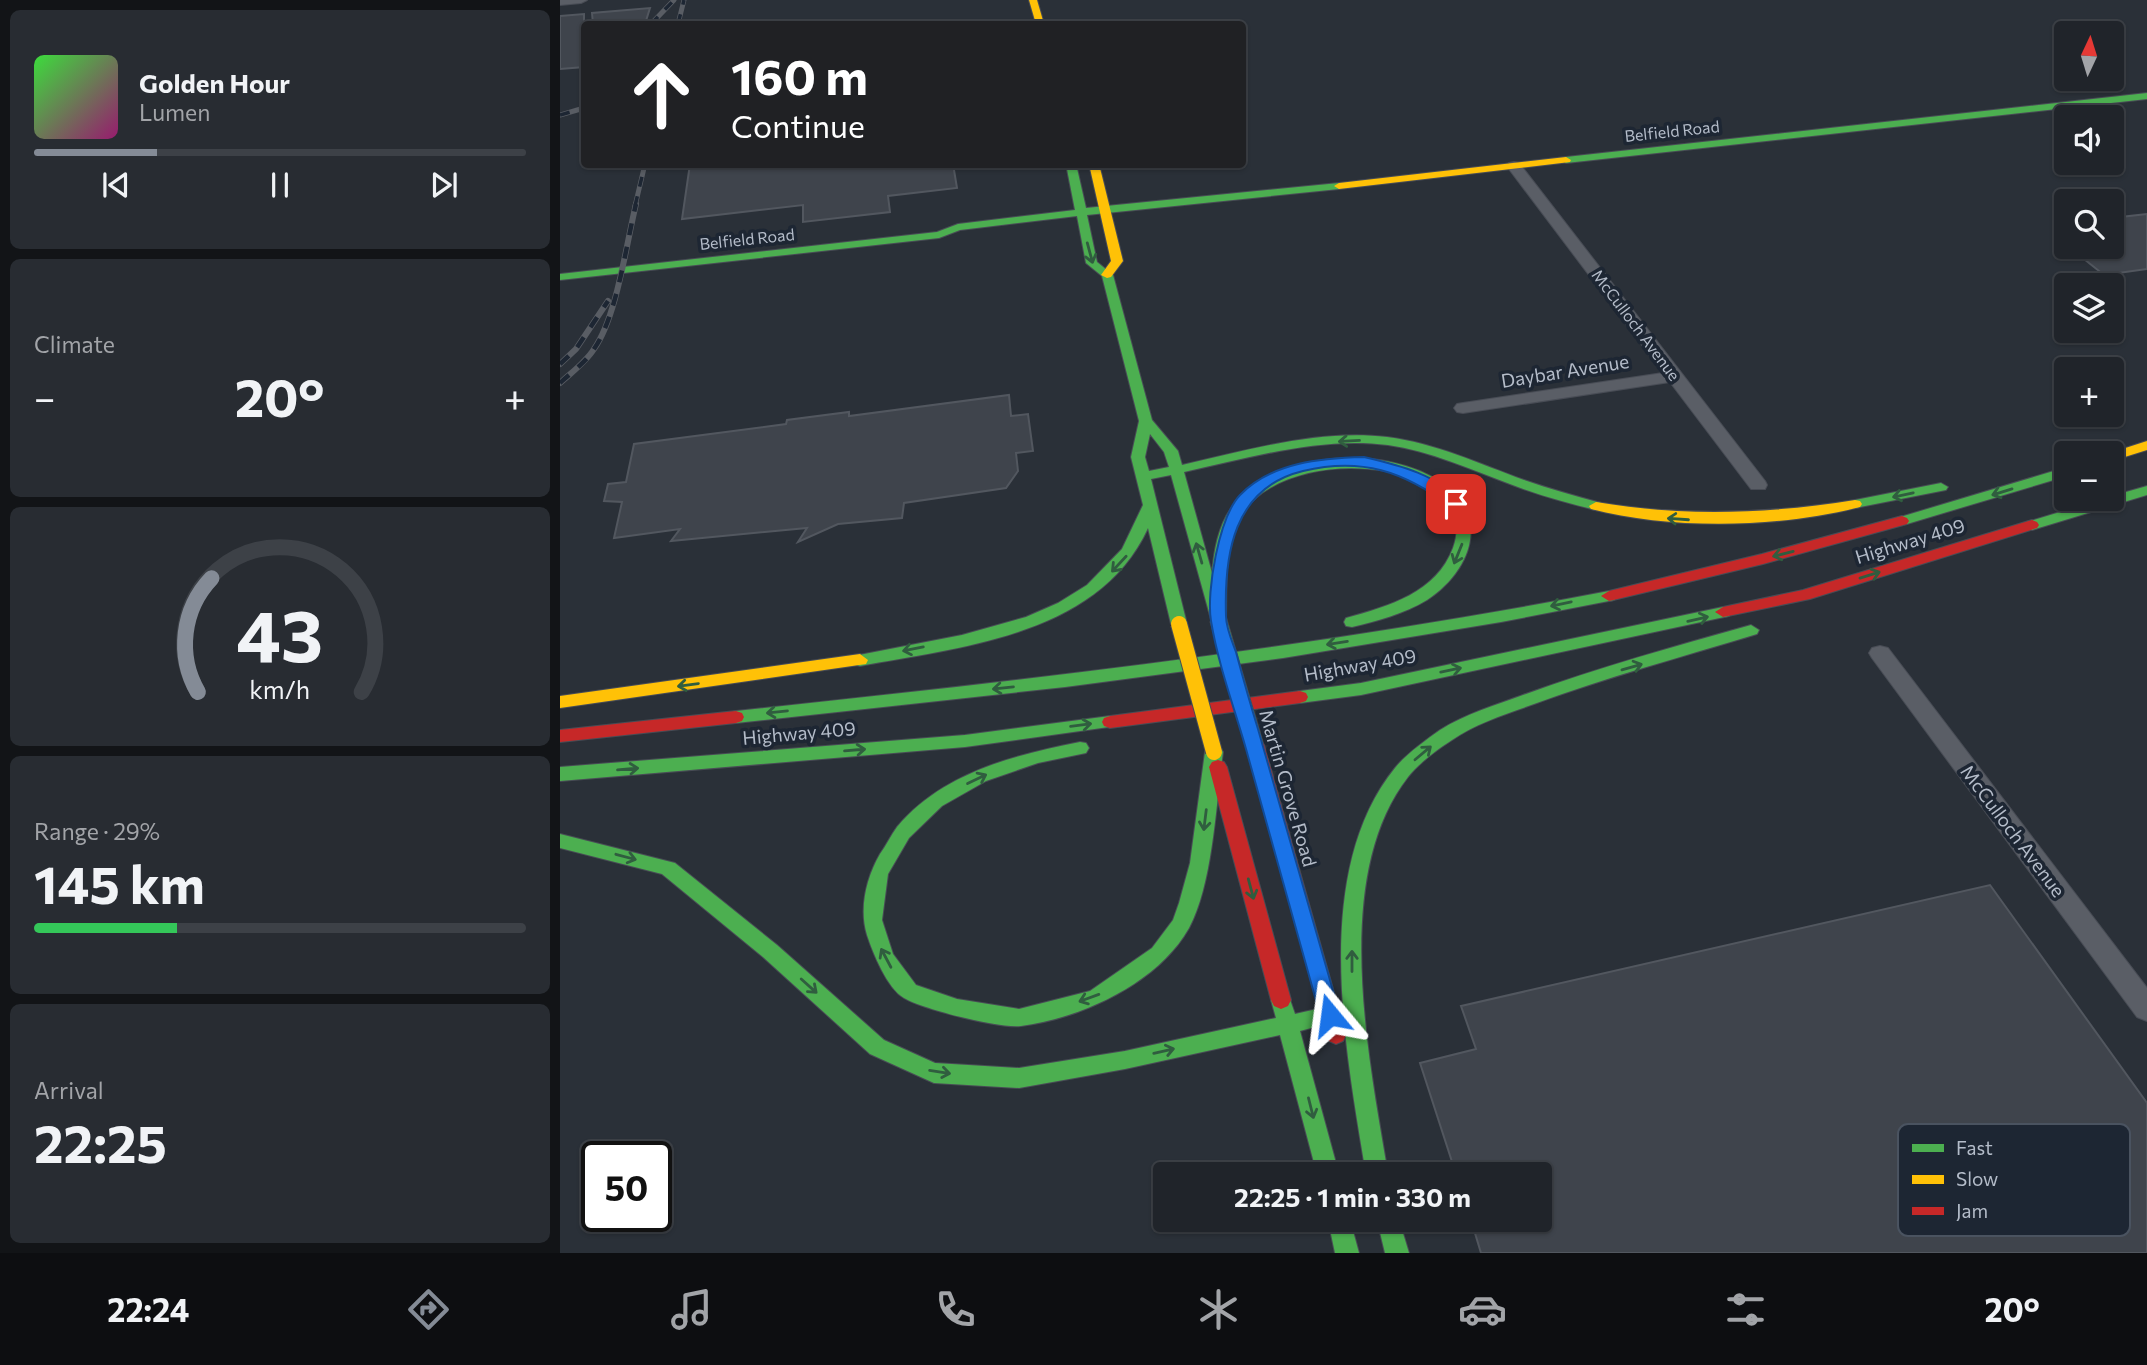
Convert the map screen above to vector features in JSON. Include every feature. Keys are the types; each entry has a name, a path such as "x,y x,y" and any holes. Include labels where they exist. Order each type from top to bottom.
{"main road":[{"path":"1033,0 1039,21"},
{"name":"Belfield Road","path":"560,277 939,235 958,227 1185,210 1200,201 2147,96"},
{"name":"Martin Grove Road","path":"1072,168 1092,263 1107,275 1146,421 1171,452 1372,1162"},
{"name":"Martin Grove Road","path":"1095,168 1117,261 1107,275"},
{"name":"Martin Grove Road","path":"1146,421 1138,457 1142,477 1179,624 1325,1162"},
{"path":"1142,477 1307,444 1355,440 1387,441 1430,452 1572,502 1649,517 1709,521 1765,518 1837,510 1951,485"},
{"path":"2124,453 2147,446"},
{"path":"1218,619 1223,549 1235,512 1245,497 1267,482 1292,470 1324,462 1364,461 1398,470 1430,484 1456,504 1465,520 1462,551 1446,579 1407,604 1336,626"},
{"path":"1977,481 2054,466"},
{"name":"Highway 409","path":"560,736 1144,672 1456,625 1713,572 1896,525 2054,475"},
{"path":"1895,584 1948,568 2147,490"},
{"name":"Highway 409","path":"560,774 965,741 1361,689 1805,595 2147,490"},
{"path":"560,702 825,667 1006,630 1067,604 1101,582 1131,550 1150,505"},
{"path":"1374,1162 1352,1004 1352,936 1359,872 1368,834 1380,804 1410,764 1444,736 1490,714 1570,685 1763,626"},
{"path":"1144,672 1310,631"},
{"path":"1145,734 1361,689"},
{"path":"1091,745 1037,757 980,776 936,801 903,833 879,873 872,920 884,958 908,991 957,1009 1019,1018 1095,998 1159,954 1181,924 1189,903 1199,863 1214,752"},
{"path":"560,841 667,868 770,951 877,1047 934,1073 1019,1078 1125,1060 1330,1015"},
{"path":"1342,1232 1347,1253"},
{"path":"1391,1232 1397,1253"}],"street":[{"path":"560,2 581,0"},
{"name":"McCulloch Avenue","path":"1514,166 1758,485"},
{"name":"Daybar Avenue","path":"1462,408 1675,376"},
{"name":"McCulloch Avenue","path":"1880,653 2147,1009"}],"building":[{"path":"650,8 646,21 593,21 592,13"},
{"path":"584,14 584,21 581,21 581,67 560,69 560,16"},
{"path":"689,168 954,168 957,188 888,196 890,212 803,222 803,205 682,219"},
{"path":"2147,214 2147,269 2102,273 2084,259 2124,259 2124,217"},
{"path":"1009,395 1011,416 1028,414 1033,451 1016,453 1018,471 1006,488 904,503 902,518 838,524 798,542 807,528 671,541 680,529 614,538 622,502 604,501 608,484 626,482 634,444 786,424 787,420 849,412 849,416"},
{"path":"1990,885 2147,1103 2147,1253 1481,1253 1475,1232 1552,1232 1552,1162 1452,1162 1420,1063 1476,1049 1461,1006"}],"railway":[{"path":"654,21 674,0"},
{"path":"679,21 684,0"},
{"path":"560,115 581,109"},
{"path":"635,206 644,168"},
{"path":"560,383 587,358 602,335 620,280 636,204"},
{"path":"560,364 576,349 608,301"}],"traffic: fast":[{"path":"1566,160 2147,96"},
{"path":"1072,168 1092,263 1107,275 1146,421 1171,451 1214,606"},
{"path":"560,277 939,235 958,227 1181,200 1228,198 1339,186"},
{"path":"1146,421 1138,457 1179,624"},
{"path":"1142,477 1266,450 1361,439 1415,446 1569,500 1596,506"},
{"path":"1218,619 1221,563 1226,535 1237,510 1257,490 1283,475 1314,466 1348,462 1381,465 1412,473 1438,487 1461,511 1464,534 1456,560 1446,575 1419,597 1386,612 1352,622"},
{"path":"1902,521 2054,475"},
{"path":"1855,504 1941,487"},
{"path":"2032,525 2147,490"},
{"path":"860,660 998,632 1032,621 1064,606 1093,588 1117,566 1128,552 1150,505"},
{"path":"736,717 1065,681 1283,652 1392,636 1609,596"},
{"path":"1300,697 1361,689 1723,612"},
{"path":"1218,619 1255,745"},
{"path":"1375,1162 1360,1062 1352,936 1358,875 1373,819 1402,772 1446,735 1468,723 1591,678 1751,630"},
{"path":"560,774 965,741 1110,722"},
{"path":"1080,748 1037,757 980,776 936,801 903,833 879,873 872,920 884,958 909,991 957,1008 1019,1018 1095,998 1159,954 1181,924 1189,903 1199,863 1214,752"},
{"path":"560,841 668,868 770,951 877,1047 934,1073 1019,1078 1125,1060 1330,1015"},
{"path":"1281,1000 1325,1162"},
{"path":"1342,1232 1347,1253"},
{"path":"1391,1232 1397,1253"}],"traffic: slow":[{"path":"1033,0 1039,21"},
{"path":"1339,186 1566,160"},
{"path":"1095,168 1117,261 1107,275"},
{"path":"2124,453 2147,445"},
{"path":"1596,506 1661,516 1726,518 1790,514 1855,504"},
{"path":"1179,624 1214,752"},
{"path":"560,702 860,660"}],"traffic: jam":[{"path":"1609,596 1763,559 1902,521"},
{"path":"1723,612 1805,595 2032,525"},
{"path":"1110,722 1300,697"},
{"path":"560,736 736,717"},
{"path":"1255,745 1336,1035"},
{"path":"1218,767 1281,1000"}],"route":[{"path":"1330,1015 1218,619 1223,549 1235,512 1245,497 1292,470 1324,462 1364,461 1398,470 1430,484 1456,504"}]}
